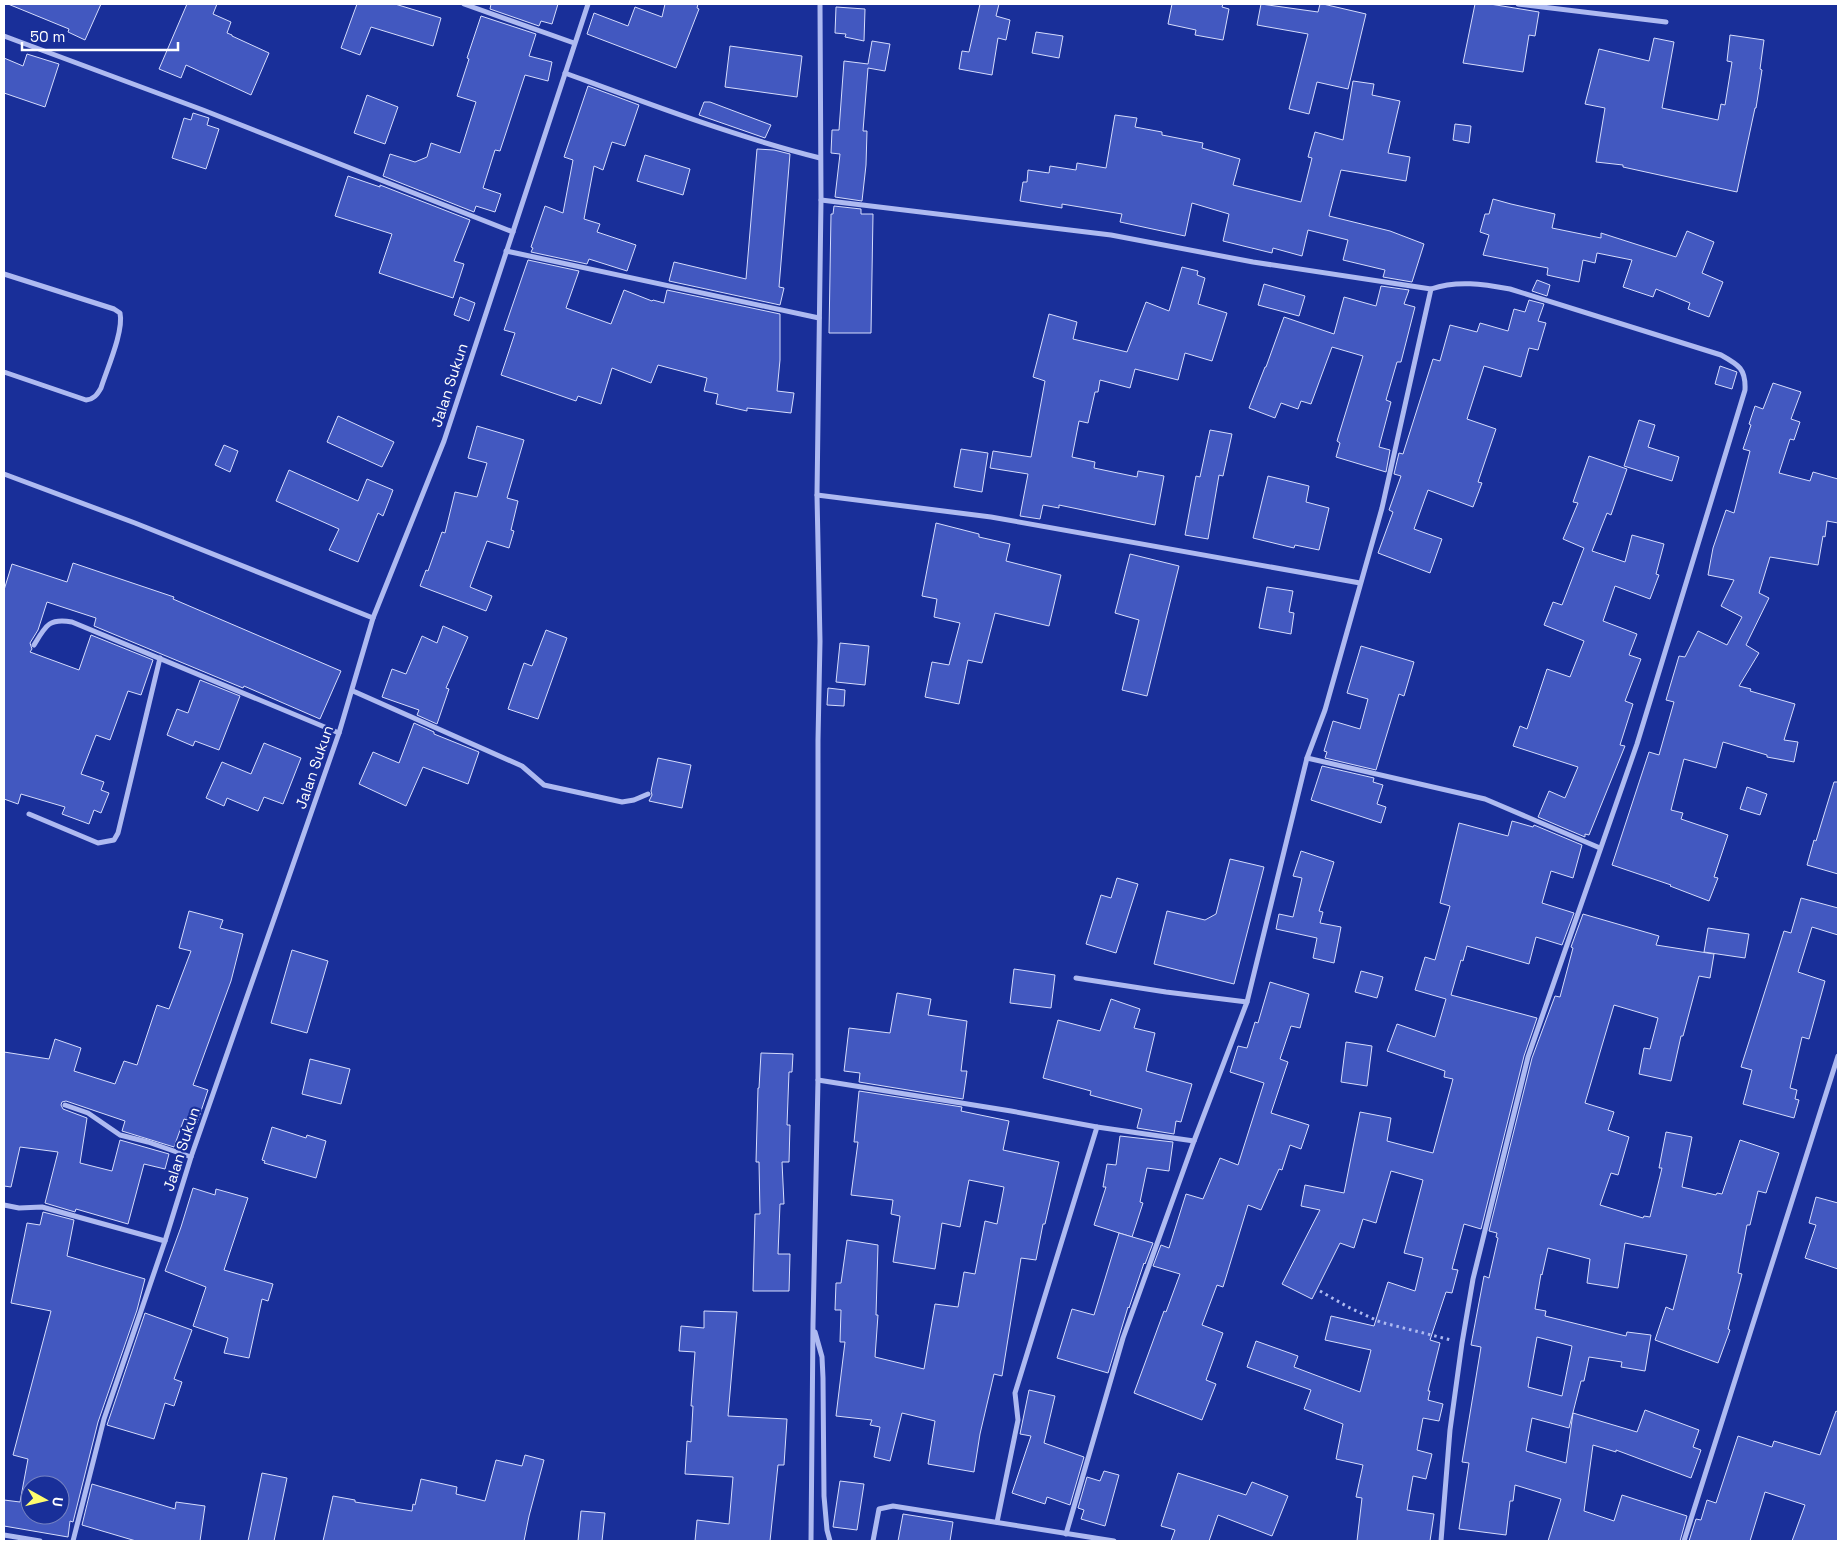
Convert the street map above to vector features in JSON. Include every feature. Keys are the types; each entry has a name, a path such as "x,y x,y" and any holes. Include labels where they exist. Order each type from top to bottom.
{"street":[{"path":"464,4 574,43"},
{"name":"Jalan Sukun","path":"73,1541 104,1420 165,1241 191,1157 339,733 353,691 373,618 444,441 588,4"},
{"path":"811,1541 818,1080 818,740 820,641 817,495 821,200 820,4"},
{"path":"1518,4 1666,22"},
{"path":"4,36 212,113 512,232"},
{"path":"565,73 757,141 820,158"},
{"path":"821,200 1111,235 1263,263 1410,287 1431,289 1443,285 1479,283 1510,289 1721,355 1740,368 1745,378 1745,390 1640,734 1528,1057 1473,1279 1450,1430 1441,1541"},
{"path":"506,251 819,318"},
{"path":"4,274 114,309 120,313 122,320 101,388 97,396 92,399 86,400 4,372"},
{"path":"1066,1534 1123,1338 1246,1002 1307,758 1325,710 1382,508 1431,289"},
{"path":"4,474 135,523 373,618"},
{"path":"817,495 991,516 1360,584"},
{"path":"34,645 49,623 58,620 72,622 339,733"},
{"path":"29,814 98,843 114,840 118,833 160,658"},
{"path":"353,691 522,766 544,785 622,802 634,800 648,794"},
{"path":"1307,758 1484,799 1600,848"},
{"path":"1076,978 1246,1002"},
{"path":"1684,1541 1838,1056"},
{"path":"818,1080 1097,1127 1194,1141"},
{"path":"65,1105 88,1113 120,1134 191,1157"},
{"path":"997,1522 1018,1420 1015,1393 1097,1127"},
{"path":"4,1205 19,1208 42,1207 165,1241"},
{"path":"813,1324 822,1364 824,1496 827,1530 830,1541"},
{"path":"872,1541 879,1509 893,1506 1114,1541"},
{"path":"4,1536 40,1541"}],"path":[{"path":"1320,1291 1334,1300 1380,1322 1462,1343"}],"building":[{"path":"8,4 101,4 85,40 68,32 69,29"},
{"path":"187,4 217,4 213,14 231,22 227,33 269,53 251,95 186,65 181,78 159,69"},
{"path":"357,4 395,4 441,18 433,46 371,27 360,55 341,48"},
{"path":"491,4 558,4 552,24 541,21 539,26 490,9"},
{"path":"665,4 698,4 697,8 699,9 676,68 587,34 594,13 628,26 635,7 662,17"},
{"path":"980,4 999,4 996,16 1010,20 1006,40 998,38 992,75 959,69 962,51 969,52"},
{"path":"1172,4 1223,4 1222,7 1229,9 1223,40 1195,35 1196,30 1168,24"},
{"path":"1261,4 1318,12 1320,4 1323,4 1366,14 1348,89 1317,82 1309,114 1289,109 1308,34 1257,25"},
{"path":"1475,4 1490,4 1539,12 1535,36 1529,35 1523,72 1463,63"},
{"path":"836,7 865,9 864,41 845,37 846,34 835,33"},
{"path":"481,16 536,34 529,56 552,62 548,81 525,75 500,151 495,150 483,188 501,194 495,212 476,206 474,212 383,176 390,154 415,162 427,157 431,143 460,153 476,102 457,96"},
{"path":"1036,32 1063,36 1059,58 1032,53"},
{"path":"1730,35 1764,40 1760,69 1762,70 1756,108 1737,192 1623,167 1623,165 1596,162 1605,108 1585,104 1599,49 1649,61 1654,38 1674,42 1662,108 1718,120 1721,104 1725,105 1732,62 1727,61"},
{"path":"872,41 890,44 885,71 868,68 863,131 867,131 866,165 862,201 835,197 840,154 831,153 832,130 839,130 844,61 868,64"},
{"path":"730,46 802,56 797,97 725,87"},
{"path":"27,54 59,64 45,107 4,93 4,58 23,66"},
{"path":"1353,81 1374,84 1372,95 1400,101 1388,153 1410,157 1406,181 1341,170 1329,216 1390,231 1424,244 1412,282 1383,277 1385,270 1343,260 1348,240 1308,230 1302,256 1273,248 1272,253 1223,241 1229,214 1192,203 1185,236 1120,222 1122,214 1062,204 1062,208 1020,201 1023,182 1027,182 1028,170 1049,173 1050,166 1076,170 1077,163 1106,168 1115,115 1137,118 1135,127 1162,132 1162,135 1203,143 1202,148 1240,159 1233,185 1301,202 1312,158 1308,157 1315,132 1343,140"},
{"path":"588,86 639,105 625,146 612,142 603,170 594,166 584,219 600,224 597,232 636,245 627,271 589,259 587,264 531,252 545,206 563,213 573,160 564,157"},
{"path":"367,95 398,107 385,144 354,133"},
{"path":"704,102 710,102 771,125 765,138 699,115"},
{"path":"193,113 209,118 207,125 219,129 206,169 172,158 184,118 191,120"},
{"path":"1455,124 1471,126 1469,143 1453,140"},
{"path":"757,149 774,150 790,154 779,287 784,288 780,305 669,281 674,262 746,279"},
{"path":"645,155 690,169 683,195 637,181"},
{"path":"348,176 380,187 380,185 470,220 454,261 464,264 453,298 379,273 392,234 335,216"},
{"path":"1493,199 1555,214 1552,228 1601,238 1601,233 1676,257 1687,231 1714,242 1702,273 1723,282 1709,317 1688,309 1690,303 1656,289 1653,297 1623,287 1632,260 1597,253 1595,263 1583,260 1579,282 1547,275 1548,268 1483,255 1489,235 1480,232 1485,214 1489,214"},
{"path":"834,206 861,209 861,214 873,214 871,333 829,333 831,214 833,214"},
{"path":"528,260 579,271 566,308 611,324 624,290 652,301 664,303 667,290 780,314 780,360 777,391 794,393 791,413 747,408 747,411 716,404 718,394 704,391 707,378 658,365 651,383 612,368 601,404 578,396 576,401 501,375 515,333 504,330"},
{"path":"1182,267 1198,271 1197,275 1205,278 1198,304 1227,313 1212,361 1185,353 1178,380 1135,369 1130,388 1100,380 1098,392 1095,392 1088,423 1079,421 1072,457 1095,462 1094,468 1137,477 1138,471 1164,476 1155,525 1059,505 1059,508 1043,505 1040,519 1020,516 1028,474 990,468 993,451 1031,457 1045,381 1033,377 1049,314 1077,322 1073,339 1127,352 1146,302 1169,311"},
{"path":"1537,280 1550,285 1547,296 1532,291"},
{"path":"1264,284 1305,296 1299,316 1258,305"},
{"path":"1381,286 1409,290 1404,304 1415,307 1401,362 1397,362 1386,400 1391,402 1379,447 1390,450 1386,472 1336,457 1340,443 1337,441 1363,356 1332,347 1311,404 1301,401 1298,409 1281,403 1275,418 1249,408 1284,317 1334,334 1344,297 1376,306"},
{"path":"460,297 475,303 469,321 454,315"},
{"path":"1529,300 1544,304 1538,321 1546,323 1538,350 1529,348 1521,377 1484,366 1467,419 1496,429 1478,482 1482,483 1473,507 1428,490 1414,529 1442,539 1430,573 1378,553 1393,512 1389,510 1401,476 1394,474 1399,453 1403,454 1433,359 1440,361 1450,325 1477,332 1480,323 1508,331 1514,309 1525,312"},
{"path":"1720,366 1737,372 1732,389 1715,384"},
{"path":"1773,383 1801,392 1791,419 1800,422 1794,440 1790,439 1779,473 1810,481 1813,472 1838,479 1838,523 1827,521 1818,565 1770,557 1759,593 1769,598 1746,645 1759,653 1739,686 1795,704 1784,740 1798,742 1794,762 1767,757 1767,755 1723,742 1716,768 1684,759 1671,810 1683,813 1681,819 1728,835 1714,877 1718,878 1709,901 1671,885 1612,865 1649,752 1659,755 1674,702 1666,700 1679,656 1685,657 1698,631 1727,645 1742,617 1721,606 1734,580 1708,575 1713,548 1726,510 1734,513 1750,451 1743,449 1755,406 1763,409"},
{"path":"338,416 394,442 382,467 327,442"},
{"path":"1639,420 1655,425 1648,447 1679,457 1672,481 1624,466"},
{"path":"477,426 524,440 507,498 518,501 511,530 514,531 509,548 487,541 470,587 492,596 486,611 420,586 426,570 428,571 442,532 445,533 455,492 477,497 487,463 468,458"},
{"path":"1210,430 1232,434 1223,476 1219,475 1208,539 1185,535 1196,476 1200,477"},
{"path":"224,445 238,451 230,472 215,465"},
{"path":"961,449 988,453 982,492 954,487"},
{"path":"1589,456 1627,469 1611,515 1607,513 1592,551 1625,562 1632,535 1664,544 1656,574 1659,575 1650,599 1615,586 1603,621 1637,634 1629,655 1641,659 1625,701 1633,704 1620,745 1625,746 1589,835 1585,834 1585,837 1538,817 1549,791 1565,798 1578,767 1513,746 1520,726 1527,729 1547,669 1570,677 1584,641 1544,625 1553,602 1562,605 1584,548 1563,539 1578,503 1573,502"},
{"path":"289,470 358,501 367,479 393,490 383,516 378,513 358,562 329,550 339,529 276,501"},
{"path":"1268,476 1309,486 1306,502 1329,508 1319,550 1295,545 1294,548 1253,538"},
{"path":"936,523 979,534 979,537 1010,544 1006,561 1061,575 1049,626 995,613 982,663 968,660 959,704 925,697 932,662 949,665 960,623 934,617 937,599 922,596"},
{"path":"1130,554 1179,566 1147,696 1122,690 1139,620 1115,613"},
{"path":"73,563 174,597 173,599 341,671 320,719 244,686 243,688 94,626 96,618 47,602 38,630 30,643 32,649 30,652 79,670 91,635 153,660 141,695 128,691 110,740 96,735 81,774 104,782 101,790 109,793 101,813 94,810 89,824 62,814 65,807 21,794 18,804 4,799 4,590 12,564 67,582"},
{"path":"1267,587 1293,591 1289,612 1294,613 1291,634 1259,628"},
{"path":"443,626 468,637 446,688 449,689 437,724 417,715 419,710 382,697 392,669 406,674 422,636 437,643"},
{"path":"546,630 567,638 538,719 508,709 524,663 532,666"},
{"path":"840,643 869,646 865,685 836,682"},
{"path":"1361,646 1414,662 1404,696 1399,694 1376,770 1325,758 1327,752 1324,751 1333,721 1360,729 1368,699 1347,693"},
{"path":"200,680 240,696 219,750 195,741 193,746 167,735 177,709 188,713"},
{"path":"828,688 845,690 844,706 827,705"},
{"path":"414,723 434,732 434,734 479,752 468,784 423,767 406,806 359,784 373,752 399,763"},
{"path":"264,743 301,758 283,804 264,797 258,811 227,798 224,806 206,798 222,762 251,774"},
{"path":"658,758 691,765 682,808 649,801 652,795 651,791"},
{"path":"1322,766 1374,778 1373,782 1383,785 1377,804 1386,807 1381,823 1311,800"},
{"path":"1834,782 1838,782 1838,874 1807,865"},
{"path":"1747,787 1767,794 1760,815 1740,809"},
{"path":"1512,821 1533,827 1534,825 1582,845 1573,878 1551,871 1542,903 1574,913 1562,945 1536,937 1529,964 1467,946 1463,961 1461,960 1451,995 1537,1018 1524,1056 1481,1229 1464,1224 1452,1269 1458,1270 1452,1293 1446,1292 1430,1340 1440,1343 1428,1391 1430,1391 1428,1400 1443,1404 1439,1421 1423,1418 1417,1450 1432,1454 1426,1479 1413,1476 1407,1510 1434,1514 1430,1541 1357,1541 1362,1498 1356,1497 1363,1465 1336,1459 1343,1424 1304,1409 1311,1390 1247,1367 1256,1341 1298,1356 1294,1367 1360,1392 1371,1350 1325,1340 1331,1316 1374,1326 1388,1282 1415,1291 1423,1258 1404,1253 1423,1180 1391,1171 1376,1223 1363,1219 1354,1248 1340,1243 1312,1299 1282,1284 1320,1210 1301,1206 1305,1185 1344,1193 1360,1112 1391,1118 1387,1141 1433,1153 1453,1079 1444,1077 1445,1071 1387,1051 1397,1024 1435,1037 1446,999 1415,990 1425,957 1435,960 1450,906 1440,903 1459,823 1508,836"},
{"path":"1301,851 1334,862 1319,911 1323,912 1320,923 1341,927 1334,963 1313,958 1317,938 1276,929 1279,914 1293,917 1302,878 1293,876"},
{"path":"1230,859 1264,867 1234,984 1154,964 1167,911 1205,920 1216,914"},
{"path":"1117,878 1138,884 1116,953 1086,944 1101,895 1111,898"},
{"path":"1801,898 1838,908 1838,935 1812,927 1798,972 1825,981 1809,1039 1802,1037 1790,1088 1797,1090 1795,1099 1799,1100 1794,1118 1743,1104 1752,1070 1741,1067 1784,931 1791,933"},
{"path":"189,911 223,920 220,928 243,934 231,981 193,1085 208,1090 197,1123 184,1119 174,1147 122,1131 125,1121 66,1101 62,1102 63,1109 87,1118 80,1163 112,1171 120,1140 169,1154 165,1169 144,1164 128,1224 76,1209 75,1212 45,1203 58,1152 20,1147 11,1187 4,1186 4,1052 49,1059 55,1039 81,1048 74,1071 115,1084 124,1061 137,1065 157,1005 169,1009 191,951 179,948"},
{"path":"1583,914 1659,936 1656,945 1714,954 1710,978 1699,976 1683,1036 1681,1036 1671,1081 1639,1074 1644,1048 1650,1049 1658,1018 1614,1005 1585,1103 1614,1112 1608,1130 1629,1137 1618,1175 1611,1173 1600,1205 1643,1218 1644,1216 1650,1217 1662,1168 1659,1168 1666,1132 1692,1137 1682,1187 1716,1195 1717,1193 1722,1194 1740,1140 1779,1153 1766,1193 1758,1191 1750,1225 1747,1225 1738,1273 1742,1274 1728,1329 1730,1330 1718,1363 1655,1340 1666,1307 1673,1310 1687,1255 1625,1243 1618,1288 1587,1283 1590,1259 1548,1248 1541,1274 1535,1309 1546,1311 1545,1316 1626,1336 1627,1332 1651,1335 1645,1371 1621,1367 1622,1362 1589,1357 1584,1381 1581,1381 1569,1428 1532,1418 1526,1451 1566,1463 1573,1413 1637,1432 1645,1410 1699,1430 1693,1447 1701,1450 1691,1478 1616,1450 1616,1452 1593,1445 1584,1511 1614,1521 1622,1495 1687,1516 1680,1541 1548,1541 1561,1499 1515,1485 1513,1501 1510,1501 1506,1535 1459,1529 1469,1463 1462,1462 1481,1347 1471,1345 1484,1276 1489,1278 1498,1238 1496,1237 1497,1233 1489,1231 1532,1058 1555,996 1560,997 1573,948 1571,947","holes":["1537,1337 1572,1346 1562,1396 1528,1387"]},
{"path":"1708,928 1749,934 1745,958 1704,952"},
{"path":"292,950 328,961 307,1033 271,1023"},
{"path":"1014,969 1055,975 1051,1008 1010,1003"},
{"path":"1361,971 1383,977 1377,998 1355,992"},
{"path":"1270,982 1309,994 1300,1028 1291,1026 1280,1059 1288,1062 1271,1113 1309,1125 1301,1149 1290,1145 1282,1170 1279,1169 1261,1210 1248,1205 1223,1287 1217,1285 1202,1325 1223,1333 1206,1380 1216,1384 1202,1420 1134,1393 1164,1311 1166,1312 1180,1274 1153,1266 1161,1245 1169,1248 1186,1194 1203,1199 1220,1158 1238,1165 1264,1083 1230,1072 1238,1046 1247,1048 1255,1022 1258,1023"},
{"path":"897,993 931,999 928,1015 967,1021 961,1071 967,1071 963,1099 859,1082 860,1073 844,1071 849,1028 890,1033"},
{"path":"1111,999 1140,1009 1134,1028 1155,1033 1146,1071 1192,1084 1181,1122 1176,1121 1174,1134 1137,1128 1142,1109 1090,1095 1091,1091 1043,1078 1058,1020 1100,1031"},
{"path":"1346,1042 1372,1046 1367,1086 1341,1082"},
{"path":"761,1053 793,1054 792,1072 789,1072 787,1125 790,1125 789,1162 782,1162 784,1204 780,1204 778,1254 790,1254 789,1291 753,1291 755,1214 760,1214 759,1162 756,1162"},
{"path":"310,1059 350,1069 341,1104 302,1094"},
{"path":"859,1091 962,1107 961,1111 1009,1121 1003,1150 1059,1162 1036,1260 1021,1258 1002,1376 994,1374 980,1434 974,1472 928,1464 935,1421 902,1413 890,1461 874,1457 880,1427 870,1425 872,1420 836,1416 845,1342 840,1342 841,1310 835,1310 836,1283 841,1283 847,1240 878,1245 876,1315 878,1315 875,1357 924,1369 935,1304 958,1307 964,1272 975,1274 985,1221 997,1224 1004,1187 969,1180 960,1227 942,1223 935,1269 893,1262 900,1216 891,1214 893,1200 851,1195 858,1142 854,1142"},
{"path":"272,1127 306,1138 307,1135 326,1141 316,1178 264,1163 265,1161 262,1160"},
{"path":"1120,1136 1173,1142 1169,1171 1147,1168 1140,1202 1143,1203 1132,1237 1094,1225 1106,1187 1103,1187 1107,1164 1116,1165"},
{"path":"193,1188 215,1195 216,1189 248,1198 224,1270 273,1284 268,1301 262,1299 249,1358 224,1353 228,1338 193,1326 206,1287 165,1271"},
{"path":"1816,1197 1838,1203 1838,1269 1805,1258 1816,1225 1809,1223"},
{"path":"43,1212 74,1220 67,1256 145,1279 137,1310 98,1422 73,1522 70,1521 70,1475 25,1475 28,1459 13,1455 51,1311 11,1303 27,1223 40,1225"},
{"path":"1119,1233 1153,1243 1128,1307 1108,1373 1057,1358 1072,1309 1094,1315"},
{"path":"704,1311 737,1312 728,1416 787,1419 784,1465 778,1465 770,1541 695,1541 697,1520 729,1524 733,1477 685,1474 687,1441 691,1442 693,1406 691,1406 695,1352 679,1351 681,1326 704,1328"},
{"path":"145,1313 192,1330 174,1379 182,1382 174,1406 165,1403 154,1439 107,1425"},
{"path":"1029,1390 1055,1396 1044,1443 1084,1457 1070,1505 1047,1497 1045,1504 1012,1493 1031,1436 1020,1434"},
{"path":"1836,1411 1838,1412 1838,1541 1792,1541 1805,1505 1765,1492 1750,1541 1689,1541 1696,1519 1701,1520 1707,1500 1716,1503 1738,1436 1772,1447 1774,1441 1820,1455"},
{"path":"525,1455 544,1460 524,1541 323,1541 333,1496 355,1500 355,1502 412,1511 421,1479 457,1487 456,1494 485,1501 496,1460 522,1466"},
{"path":"1104,1471 1119,1475 1105,1526 1081,1519 1084,1510 1078,1508 1087,1477 1100,1481"},
{"path":"262,1473 287,1478 274,1541 248,1541"},
{"path":"1178,1473 1246,1495 1252,1482 1288,1496 1272,1536 1218,1515 1209,1541 1171,1541 1175,1530 1161,1526"},
{"path":"840,1481 864,1484 857,1530 833,1527"},
{"path":"92,1484 175,1509 176,1502 205,1506 200,1541 136,1541 82,1525"},
{"path":"4,1500 20,1502 20,1525 70,1525 68,1537 4,1526"},
{"path":"581,1511 605,1513 602,1541 578,1541"},
{"path":"903,1514 953,1522 950,1541 898,1541"}]}
